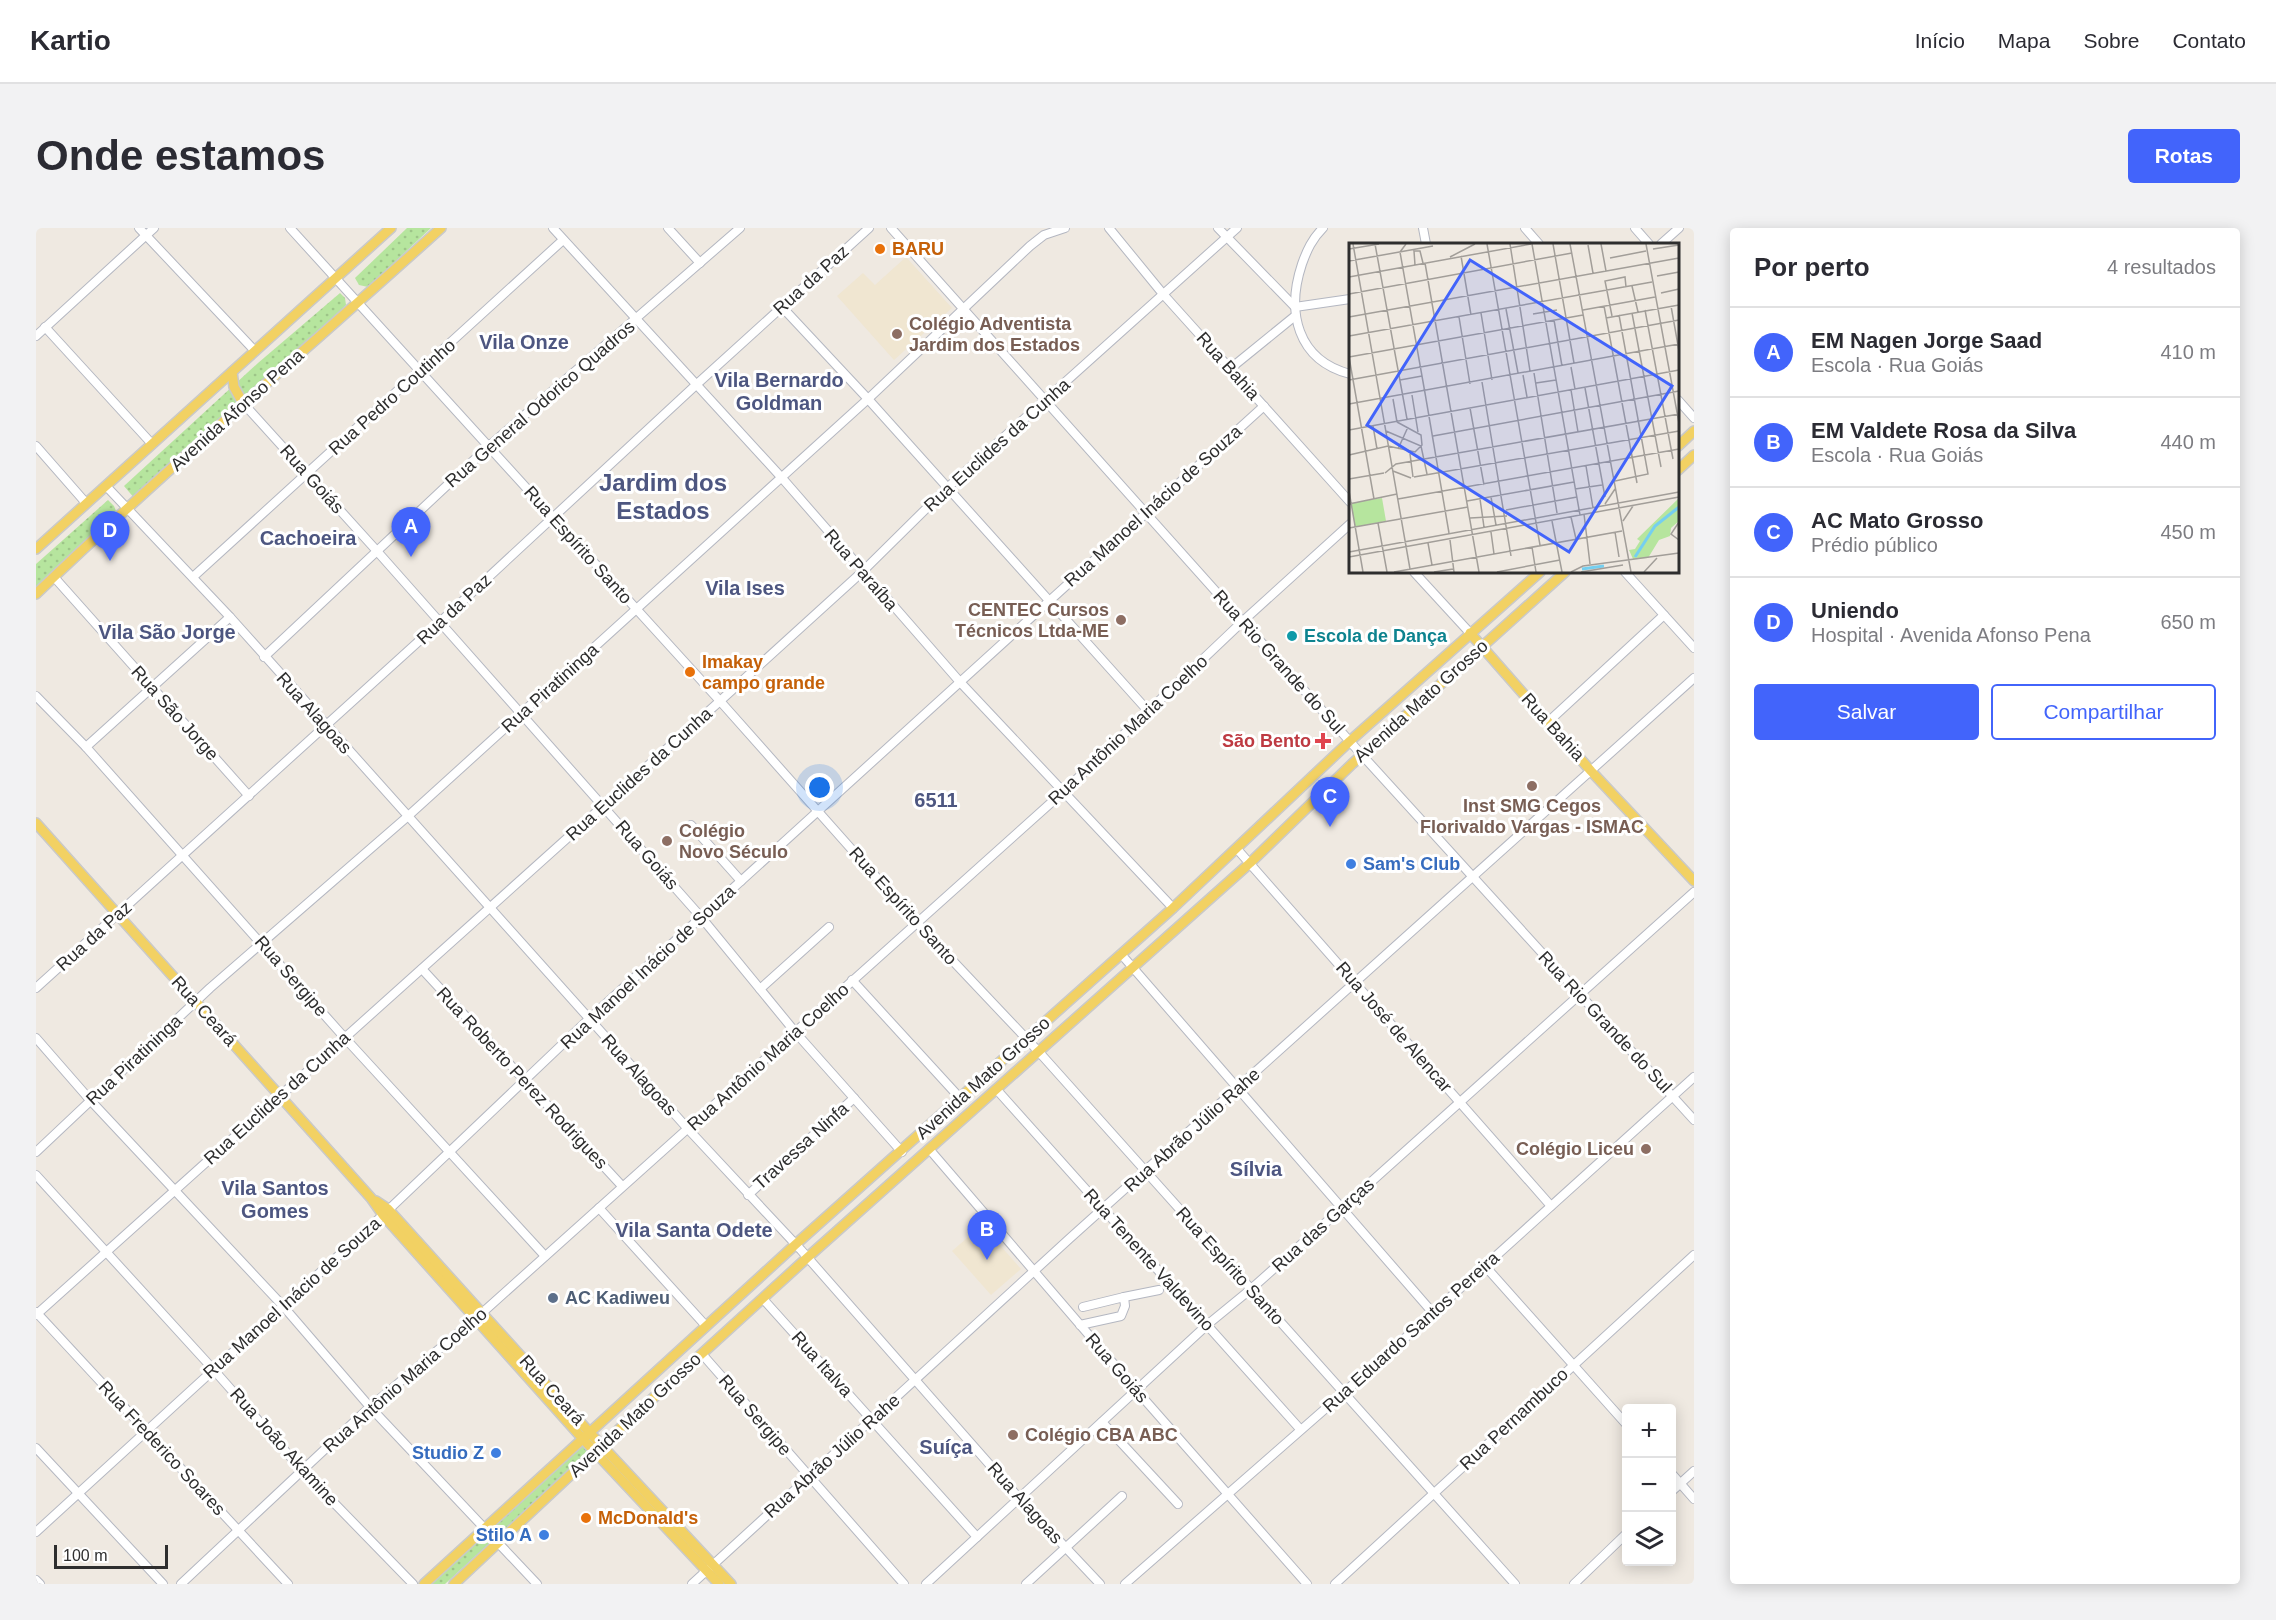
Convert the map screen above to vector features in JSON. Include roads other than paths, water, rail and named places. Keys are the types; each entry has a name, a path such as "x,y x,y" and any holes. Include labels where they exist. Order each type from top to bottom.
{"main road":[{"name":"Avenida Afonso Pena","path":"36,549 391,228"},
{"name":"Avenida Afonso Pena","path":"36,594 243,403 441,228"},
{"path":"232,372 234,387 243,403"},
{"path":"1679,444 1694,431"},
{"path":"1679,468 1694,455"},
{"name":"Avenida Mato Grosso","path":"424,1584 796,1244 902,1152 1173,908 1350,741 1539,573"},
{"name":"Avenida Mato Grosso","path":"454,1584 628,1420 1250,863 1362,755 1564,573"},
{"name":"Rua Bahia","path":"1470,633 1592,771 1694,881"},
{"name":"Rua Ceará","path":"36,823 586,1436 710,1568 732,1584"},
{"path":"910,1144 914,1150 926,1153"},
{"path":"902,1152 906,1159 906,1171"},
{"path":"747,1289 763,1299"},
{"path":"627,1398 623,1411 628,1420"},
{"name":"Rua Ceará","path":"710,1568 719,1584"}],"street":[{"path":"140,228 255,351"},
{"path":"36,336 154,228"},
{"name":"Rua Espírito Santo","path":"290,228 720,701 917,923 1039,1052 1515,1584"},
{"name":"Rua Paraíba","path":"553,228 782,478 960,682 1173,908"},
{"path":"668,228 700,263"},
{"name":"Rua General Odorico Quadros","path":"264,657 376,549 489,446 740,228"},
{"name":"Rua da Paz","path":"36,988 440,622 869,228"},
{"name":"Rua Rio Grande do Sul","path":"891,228 1578,995 1694,1120"},
{"name":"Rua Piratininga","path":"36,1152 196,1002 407,817 782,478 1030,246 1044,236 1065,228"},
{"name":"Rua Bahia","path":"1109,228 1163,294 1349,501"},
{"path":"1218,228 1295,307"},
{"name":"Rua Euclides da Cunha","path":"36,1314 720,701 862,572 946,489 1237,228"},
{"path":"1323,228 1308,247 1299,275 1295,316 1299,332 1316,354 1340,371 1349,374"},
{"path":"1423,228 1426,243"},
{"path":"1525,228 1538,243"},
{"path":"1635,228 1648,243"},
{"path":"1662,243 1679,228"},
{"name":"Rua Pedro Coutinho","path":"193,577 563,240"},
{"path":"1295,307 1349,299"},
{"path":"782,307 868,399 946,489 1149,712"},
{"path":"1231,368 1295,316"},
{"path":"45,327 152,444"},
{"path":"1679,402 1694,418"},
{"name":"Rua Goiás","path":"243,403 376,549 701,917 796,1033 902,1152"},
{"name":"Rua Manoel Inácio de Souza","path":"36,1532 386,1212 589,1019 1264,406"},
{"path":"36,446 86,504"},
{"name":"Rua Alagoas","path":"106,486 193,577 688,1129 808,1257 1019,1498 1100,1584"},
{"name":"Rua Antônio Maria Coelho","path":"180,1584 370,1407 479,1316 1063,792 1243,621 1349,525"},
{"name":"Rua Bahia","path":"1415,573 1470,633"},
{"path":"1626,573 1694,648"},
{"name":"Rua São Jorge","path":"54,576 249,796"},
{"path":"1548,722 1664,615"},
{"path":"86,747 230,618"},
{"name":"Rua Abrão Júlio Rahe","path":"692,1584 1033,1271 1694,678"},
{"name":"Rua Sergipe","path":"36,696 86,747 344,1037 545,1256"},
{"path":"691,825 741,880"},
{"name":"Rua José de Alencar","path":"1237,849 1551,1206"},
{"name":"Rua das Garças","path":"926,1584 1207,1325 1251,1289 1694,892"},
{"path":"760,990 829,927"},
{"path":"1121,954 1433,1313"},
{"name":"Rua Roberto Perez Rodrigues","path":"422,969 622,1186"},
{"path":"852,980 960,1098"},
{"path":"36,1038 91,1101 283,1306 370,1407 537,1584"},
{"name":"Rua Eduardo Santos Pereira","path":"1125,1584 1433,1313 1694,1077"},
{"name":"Rua Tenente Valdevino","path":"997,1090 1300,1429"},
{"name":"Travessa Ninfa","path":"748,1195 854,1098"},
{"name":"Rua Goiás","path":"926,1153 1033,1271 1307,1584"},
{"name":"Rua João Akamine","path":"36,1175 302,1470 413,1584"},
{"path":"599,1208 706,1326"},
{"name":"Rua Pernambuco","path":"1335,1584 1694,1255"},
{"path":"1485,1266 1622,1419"},
{"path":"1083,1307 1159,1290"},
{"path":"1080,1325 1121,1316 1124,1310 1124,1297"},
{"name":"Rua Italva","path":"763,1299 977,1537"},
{"name":"Rua Frederico Soares","path":"36,1314 288,1584"},
{"name":"Rua Sergipe","path":"702,1354 904,1584"},
{"path":"1102,1422 1178,1504"},
{"path":"36,1448 163,1584"},
{"path":"1676,1487 1694,1471"},
{"path":"1676,1480 1694,1499"},
{"path":"1026,1584 1122,1496"},
{"path":"1574,1584 1622,1538"},
{"path":"36,1580 40,1584"}],"place":[{"name":"BARU","path":"880,249"},
{"name":"Colégio Adventista Jardim dos Estados","path":"897,334"},
{"name":"EM Nagen Jorge Saad","path":"411,557"},
{"name":"Uniendo","path":"110,561"},
{"name":"CENTEC Cursos Técnicos Ltda-ME","path":"1121,620"},
{"name":"Escola de Dança","path":"1292,636"},
{"name":"Imakay campo grande","path":"690,672"},
{"name":"São Bento","path":"1323,741"},
{"name":"Inst SMG Cegos Florivaldo Vargas - ISMAC","path":"1532,786"},
{"name":"AC Mato Grosso","path":"1330,827"},
{"name":"Colégio Novo Século","path":"667,841"},
{"name":"Sam's Club","path":"1351,864"},
{"name":"Colégio Liceu","path":"1646,1149"},
{"name":"EM Valdete Rosa da Silva","path":"987,1260"},
{"name":"AC Kadiweu","path":"553,1298"},
{"name":"Colégio CBA ABC","path":"1013,1435"},
{"name":"Studio Z","path":"496,1453"},
{"name":"McDonald's","path":"586,1518"},
{"name":"Stilo A","path":"544,1535"}],"district":[{"name":"Vila Onze","path":"524,342"},
{"name":"Vila Bernardo Goldman","path":"779,392"},
{"name":"Jardim dos Estados","path":"663,497"},
{"name":"Cachoeira","path":"308,538"},
{"name":"Vila Ises","path":"745,588"},
{"name":"Vila São Jorge","path":"167,632"},
{"name":"6511","path":"936,800"},
{"name":"Sílvia","path":"1256,1169"},
{"name":"Vila Santos Gomes","path":"275,1200"},
{"name":"Vila Santa Odete","path":"694,1230"},
{"name":"Suíça","path":"946,1447"}]}
